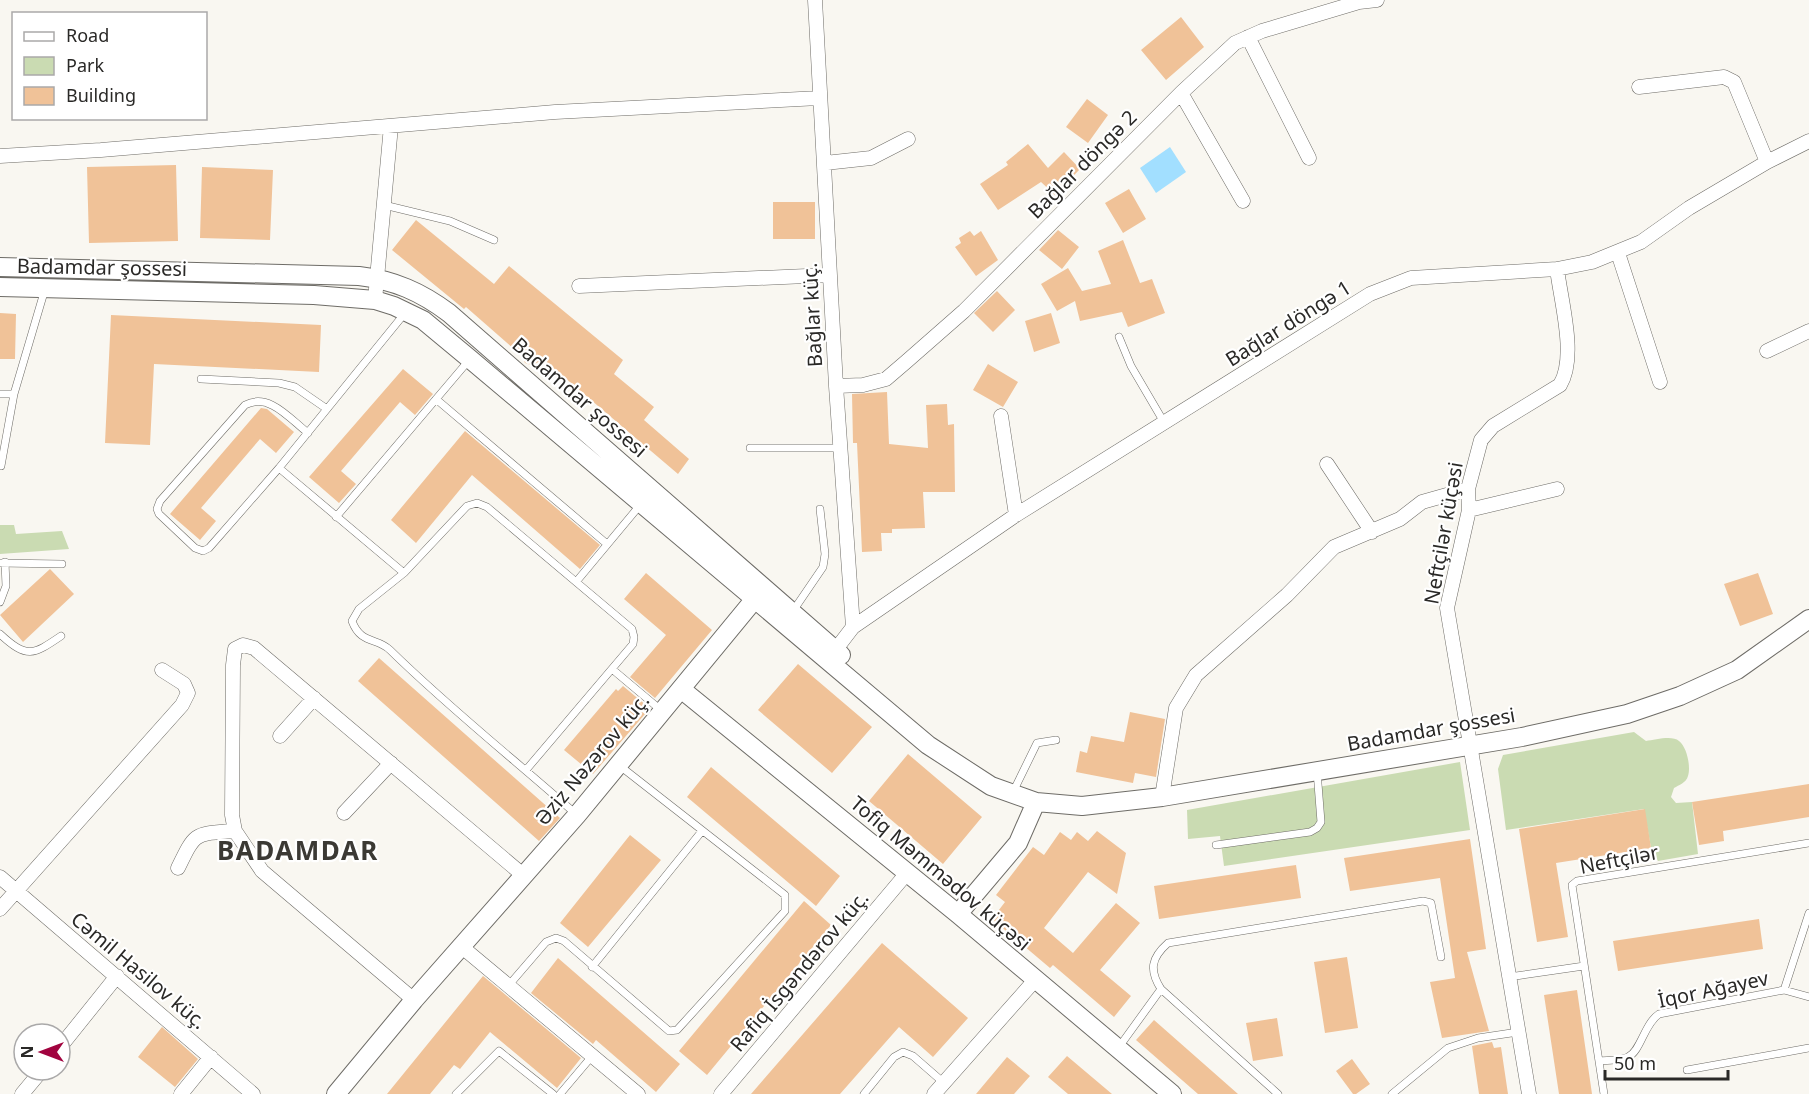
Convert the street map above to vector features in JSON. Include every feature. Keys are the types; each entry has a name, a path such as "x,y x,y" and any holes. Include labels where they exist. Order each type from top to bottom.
{"main road":[{"name":"Badamdar şossesi","path":"0,267 377,278 414,290 449,313 759,593 832,655 963,759 1036,802"},
{"name":"Badamdar şossesi","path":"0,287 303,295 375,300 407,311 470,358 642,503 759,593 791,613 928,745 991,786 1036,802 1082,806 1161,797 1522,737 1656,705 1737,670 1809,619"},
{"name":"Əziz Nəzərov küç.","path":"336,1094 414,1000 577,815 759,593"},
{"name":"Tofiq Məmmədov küçəsi","path":"681,689 958,914 1172,1094"},
{"path":"958,914 1017,843 1036,802"}],"street":[{"name":"Bağlar küç.","path":"815,0 836,386 853,627"},
{"name":"Bağlar döngə 2","path":"836,386 863,385 886,379 907,361 964,311 1220,56 1248,37 1336,9 1377,0"},
{"path":"1248,37 1309,158"},
{"path":"1639,87 1724,77 1734,82 1767,162"},
{"path":"1181,93 1243,201"},
{"path":"0,156 555,112 819,98"},
{"path":"375,300 391,126"},
{"path":"825,163 870,158 908,139"},
{"name":"Bağlar döngə 1","path":"832,655 853,627 1016,515 1370,294 1412,278 1557,269 1592,262 1618,253 1641,242 1689,208 1767,162 1809,141"},
{"path":"1618,253 1660,382"},
{"name":"Neftçilər küçəsi","path":"1529,1094 1447,608 1469,510 1468,489 1481,440 1493,426 1560,385 1566,375 1567,345 1557,269"},
{"path":"579,286 830,275"},
{"path":"1767,351 1809,330"},
{"path":"1001,416 1016,515"},
{"path":"1327,464 1372,532"},
{"path":"1161,797 1176,708 1196,675 1287,595 1334,548 1400,519 1422,502 1468,489"},
{"path":"1469,510 1557,489"},
{"path":"414,1000 262,871 235,831 232,815 235,650 243,645 254,648 523,875"},
{"path":"0,909 182,705 188,693 184,684 162,670"},
{"path":"279,736 314,698"},
{"path":"344,813 391,763"},
{"path":"178,868 191,842 199,834 235,831"},
{"name":"Rafiq İsgəndərov küç.","path":"721,1094 907,873"},
{"name":"Cəmil Hasilov küç.","path":"0,877 253,1094"},
{"path":"462,947 593,1055 634,1093"},
{"path":"72,1032 117,976"},
{"path":"934,1094 1035,980"},
{"path":"181,1094 211,1057"},
{"path":"22,1094 32,1082"}],"lane":[{"path":"384,205 450,221 494,240"},
{"path":"1,466 14,394 45,289"},
{"path":"308,433 266,401 254,400 245,405 160,501 159,514 195,548 203,551 209,549 279,468 308,433 407,311"},
{"path":"1119,336 1131,366 1164,424"},
{"path":"336,517 470,358"},
{"path":"201,379 279,383 295,387 327,409"},
{"path":"0,394 14,394"},
{"path":"436,399 607,544"},
{"path":"750,448 840,448"},
{"path":"279,468 404,573"},
{"path":"526,770 633,644 634,637 632,629 487,507 477,503 467,506 404,573 353,615 351,621 354,628 373,643 387,646 526,770 577,815"},
{"path":"576,582 642,503"},
{"path":"791,613 824,567 825,554 820,509"},
{"path":"0,602 6,586 2,562 62,564"},
{"path":"0,634 20,651 28,653 39,651 61,636"},
{"path":"612,669 662,711"},
{"path":"1015,788 1037,743 1056,740"},
{"path":"509,985 546,942 556,938 564,941 669,1031 677,1030 785,911 785,895 618,764"},
{"path":"1216,845 1310,832 1317,828 1321,822 1317,771"},
{"path":"592,967 702,831"},
{"name":"Neftçilər","path":"1604,1094 1572,885 1577,881 1809,843"},
{"path":"1278,1094 1161,989 1154,978 1152,967 1155,955 1168,943 1423,901 1431,903 1435,911 1441,957"},
{"name":"İqor Ağayev","path":"1784,990 1809,913"},
{"path":"1509,977 1584,966"},
{"path":"1118,1049 1161,989"},
{"name":"İqor Ağayev","path":"1599,1062 1628,1057 1635,1051 1650,1020 1659,1014 1784,990 1809,997"},
{"path":"1392,1094 1448,1048 1478,1038 1518,1032"},
{"path":"1687,1071 1809,1048"},
{"path":"456,1094 498,1051 552,1094"},
{"path":"864,1094 894,1057 903,1052 913,1056 944,1083"},
{"path":"560,1094 593,1055"}],"green space":[{"path":"0,525 14,525 16,534 62,531 69,549 0,554"},
{"path":"1634,732 1646,741 1668,738 1676,739 1682,744 1689,763 1689,772 1684,782 1674,788 1671,797 1676,803 1692,802 1698,854 1658,861 1651,848 1644,809 1506,830 1498,769 1503,755"},
{"path":"1460,762 1470,830 1224,866 1220,836 1188,839 1187,810"}],"water":[{"path":"1170,147 1186,172 1156,193 1140,168"}],"building":[{"path":"1181,17 1204,47 1166,80 1141,50"},
{"path":"1087,99 1108,115 1088,143 1066,127"},
{"path":"1028,144 1048,168 1064,152 1080,169 1055,195 1041,182 998,210 980,184 1008,165 1006,162"},
{"path":"176,165 178,241 89,243 87,167"},
{"path":"202,167 273,170 270,240 200,238"},
{"path":"1129,189 1146,219 1123,233 1105,203"},
{"path":"773,202 815,202 815,239 773,239"},
{"path":"416,220 494,284 509,266 623,360 614,374 654,407 644,420 689,459 678,474 544,360 531,365 525,363 522,356 466,307 464,309 392,250"},
{"path":"1058,230 1079,247 1062,269 1039,250"},
{"path":"970,231 974,236 981,231 998,260 976,276 955,247 961,243 959,238"},
{"path":"1123,240 1140,283 1152,279 1165,313 1128,327 1122,312 1080,321 1075,301 1057,311 1041,284 1068,268 1082,291 1111,284 1098,251"},
{"path":"997,291 1015,310 993,332 974,313"},
{"path":"0,313 16,314 15,359 0,359"},
{"path":"1051,313 1060,343 1034,352 1025,321"},
{"path":"111,315 321,325 319,372 154,364 150,445 105,443"},
{"path":"988,364 1018,382 1003,407 973,390"},
{"path":"403,369 433,394 415,415 400,402 341,471 356,484 339,503 309,477"},
{"path":"887,392 889,444 928,448 926,405 947,404 948,425 954,424 955,492 923,492 925,528 892,529 892,533 881,533 882,551 862,552 857,443 853,443 852,394"},
{"path":"261,408 267,409 294,432 276,453 260,439 201,508 216,521 200,540 170,514"},
{"path":"465,431 600,545 580,569 472,475 416,543 391,520"},
{"path":"50,569 74,594 23,642 0,615"},
{"path":"646,573 712,630 655,698 630,677 666,635 624,599"},
{"path":"1758,573 1773,614 1740,626 1724,584"},
{"path":"379,658 560,818 539,841 358,681"},
{"path":"798,664 872,727 832,773 758,710"},
{"path":"623,686 647,706 642,712 645,714 593,774 564,750 616,689 618,691"},
{"path":"1130,712 1165,719 1156,777 1135,773 1133,783 1076,772 1080,751 1087,753 1091,736 1124,742"},
{"path":"908,754 982,817 943,864 869,801"},
{"path":"711,767 840,876 816,906 687,797"},
{"path":"1809,784 1809,817 1723,831 1724,841 1699,845 1692,802"},
{"path":"1645,809 1651,848 1556,863 1568,937 1537,942 1519,829"},
{"path":"1097,831 1126,853 1117,894 1088,872 1044,928 1073,953 1116,903 1140,923 1100,970 1131,996 1114,1017 1053,965 1050,968 992,919 1005,902 996,895 1033,847 1044,855 1060,832 1071,840 1077,832 1088,841"},
{"path":"630,835 661,860 588,947 560,923"},
{"path":"1470,839 1486,949 1467,952 1489,1031 1442,1038 1430,982 1455,978 1440,878 1350,891 1344,858"},
{"path":"1296,865 1301,898 1159,919 1154,886"},
{"path":"804,901 831,925 707,1075 679,1051"},
{"path":"1759,919 1763,949 1618,971 1613,941"},
{"path":"882,943 968,1018 933,1057 899,1027 840,1094 751,1094"},
{"path":"1347,957 1358,1028 1325,1033 1314,962"},
{"path":"558,958 680,1064 656,1092 596,1040 593,1044 531,993"},
{"path":"483,976 581,1058 557,1088 490,1032 460,1069 454,1065 430,1094 387,1094"},
{"path":"1577,990 1592,1094 1559,1094 1544,995"},
{"path":"1277,1018 1283,1056 1253,1061 1246,1023"},
{"path":"1154,1020 1238,1094 1198,1094 1136,1040"},
{"path":"162,1027 198,1059 175,1087 138,1057"},
{"path":"1492,1042 1494,1048 1501,1047 1508,1094 1479,1094 1472,1046"},
{"path":"1067,1056 1112,1094 1068,1094 1048,1077"},
{"path":"1007,1057 1030,1076 1014,1094 976,1094"},
{"path":"1352,1059 1370,1084 1356,1094 1353,1094 1336,1071"}],"district":[{"name":"BADAMDAR","path":"298,850"}]}
